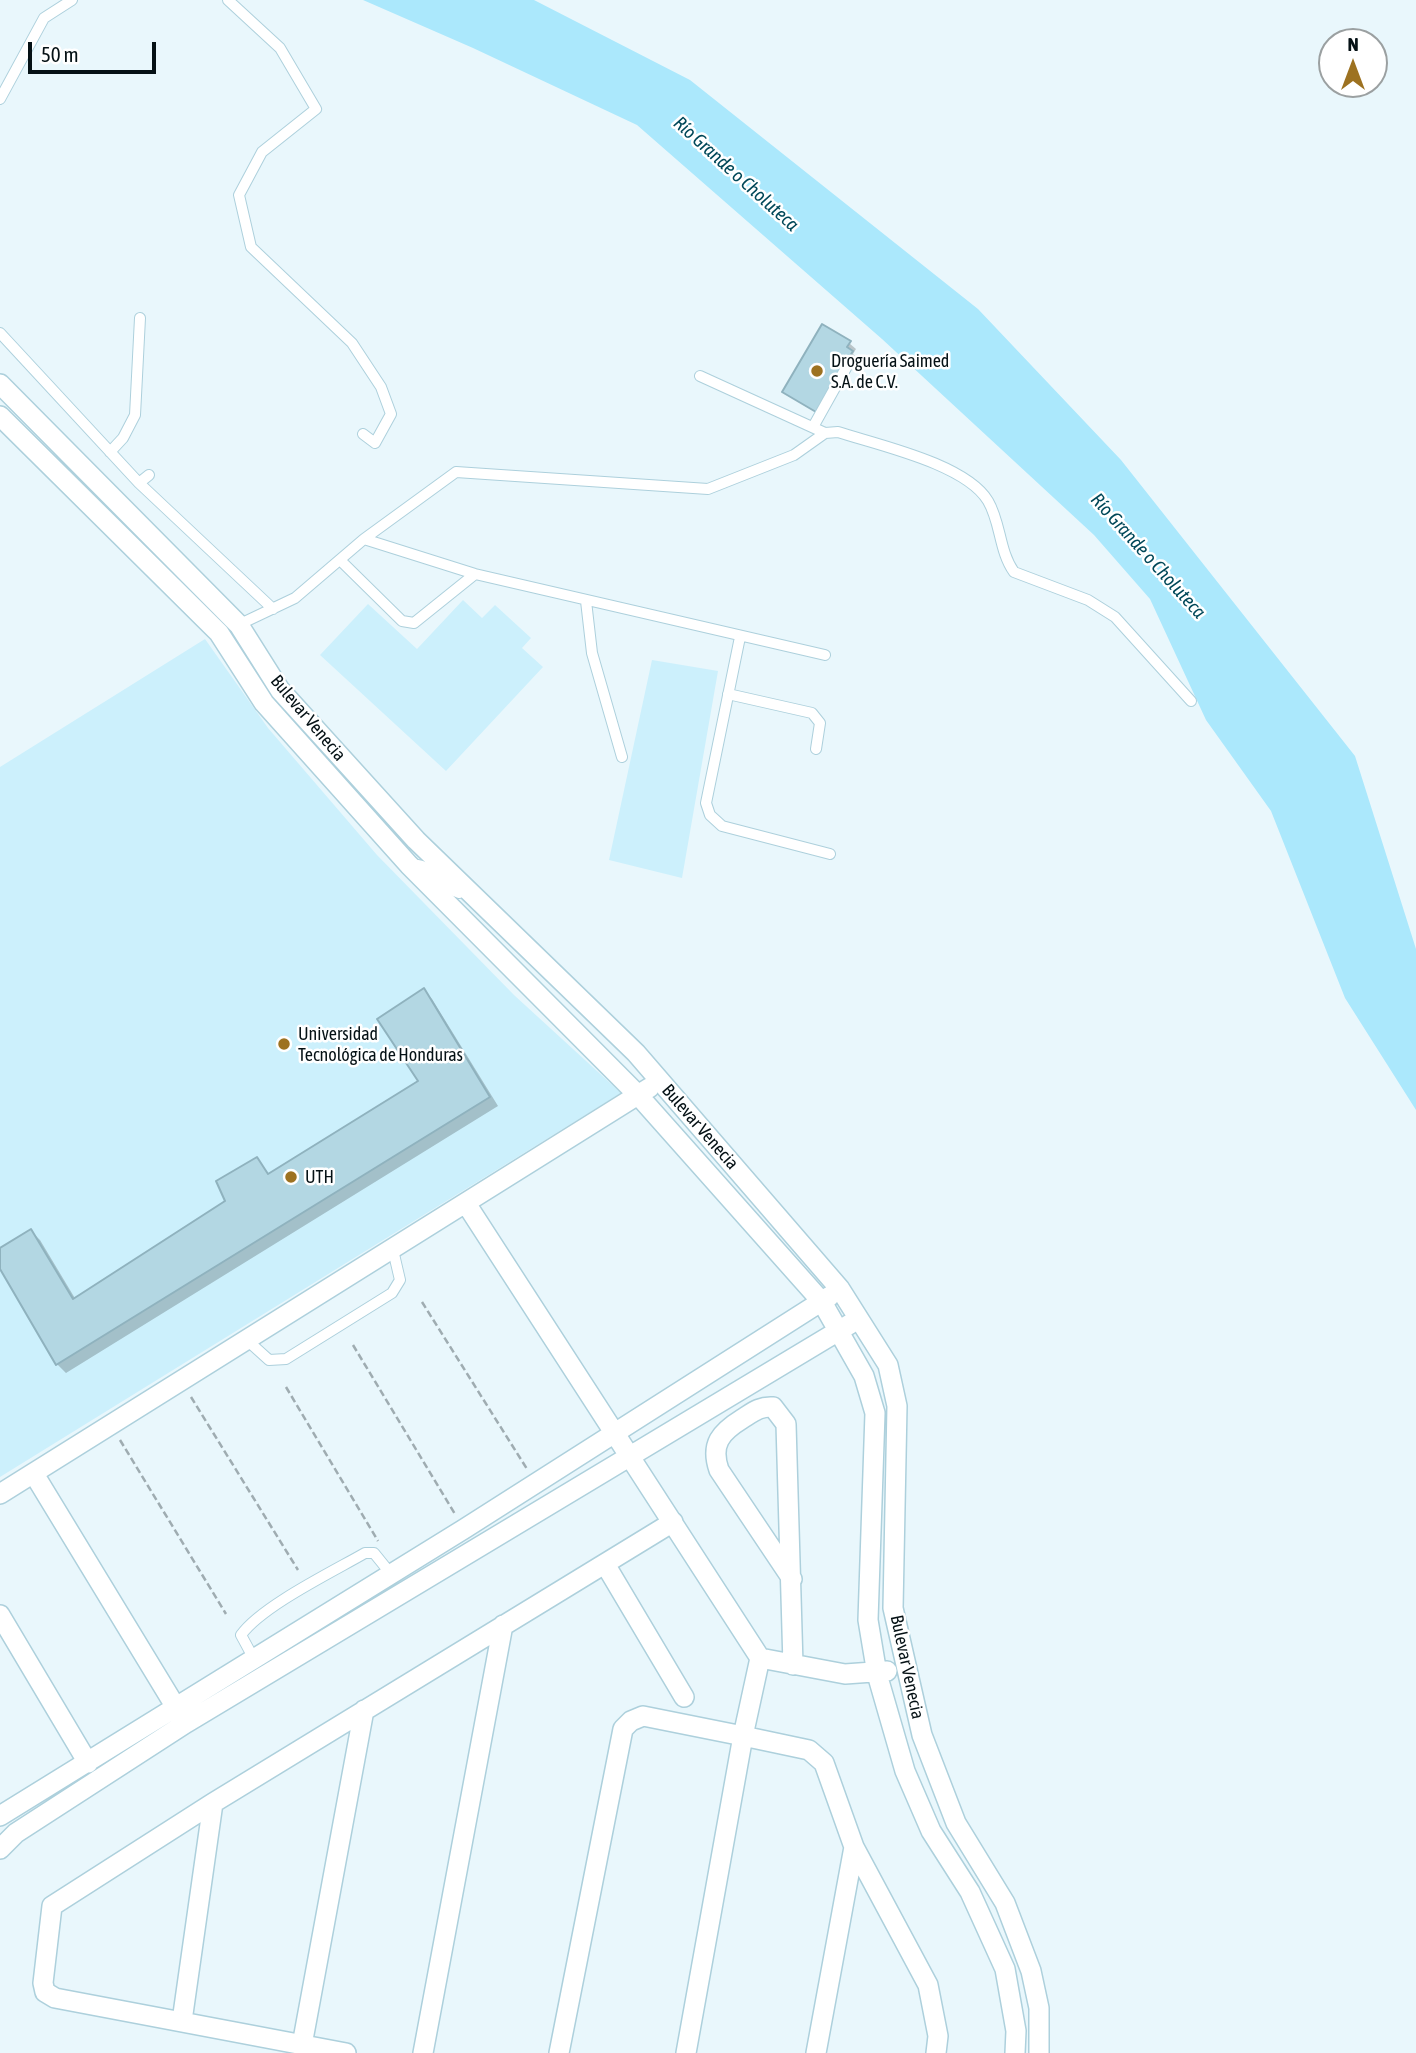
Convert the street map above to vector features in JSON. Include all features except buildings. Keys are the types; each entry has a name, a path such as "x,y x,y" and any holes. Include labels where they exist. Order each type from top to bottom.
{"street":[{"name":"Bulevar Venecia","path":"0,384 239,625 280,690 416,840 661,1081 840,1289 860,1318 888,1365 897,1406 893,1608 904,1666 936,1775 956,1823 1005,1903 1031,1971 1039,2008 1039,2053"},
{"name":"Bulevar Venecia","path":"0,416 219,633 264,703 409,865 638,1095 822,1302 840,1329 864,1376 875,1413 868,1620 877,1674 905,1771 931,1831 970,1892 1005,1969 1016,2031 1015,2053"},
{"path":"0,1494 467,1205 661,1081"},
{"path":"467,1205 760,1658 743,1736 686,2053"},
{"path":"0,1849 16,1833 181,1715 254,1659 464,1529 840,1289"},
{"path":"16,1833 0,1817 88,1763 181,1715 631,1458 860,1318"},
{"path":"792,1579 719,1470 714,1457 723,1431 763,1406 773,1407 786,1424 792,1579 793,1665"},
{"path":"34,1474 181,1715"},
{"path":"346,2053 55,1998 46,1992 43,1983 49,1912 57,1900 213,1802 673,1522"},
{"path":"605,1563 684,1697"},
{"path":"0,1615 88,1763"},
{"path":"423,2053 503,1625"},
{"path":"760,1658 845,1674 877,1674 904,1666"},
{"path":"302,2045 364,1710"},
{"path":"559,2053 623,1729 631,1721 643,1716 809,1750 824,1763 854,1847 928,1985 938,2036 936,2053"},
{"path":"182,2021 213,1802"},
{"path":"816,2053 854,1847"}],"lane":[{"path":"0,99 44,18 72,0"},
{"path":"228,0 280,48 316,109 262,152 239,195 251,247 352,343 381,387 391,414 375,443 363,434"},
{"path":"110,452 123,438 135,415 140,318"},
{"path":"0,333 139,483 273,609"},
{"path":"813,427 846,368"},
{"path":"700,376 825,433 838,432 943,465 988,501 1007,562 1014,572 1088,600 1115,617 1191,701"},
{"path":"219,633 295,598 364,539 456,472 708,489 794,455 825,433"},
{"path":"139,483 149,475"},
{"path":"364,539 475,574 825,655"},
{"path":"340,560 402,621 414,623 475,574"},
{"path":"586,601 592,653 622,757"},
{"path":"740,637 706,803 710,815 722,825 830,854"},
{"path":"728,694 812,713 820,723 816,749"},
{"path":"409,865 420,864 428,867 450,890 465,890"},
{"path":"248,1341 269,1360 286,1359 392,1293 400,1280 393,1250"},
{"path":"254,1659 242,1635 249,1624 282,1603 365,1553 374,1553 394,1572"}],"path":[{"path":"422,1302 536,1483"},
{"path":"353,1345 464,1529"},
{"path":"182,1382 298,1570"},
{"path":"286,1387 394,1572"},
{"path":"111,1426 226,1614"}],"shaded area":[{"path":"463,600 482,618 495,605 531,638 522,648 543,667 446,771 320,655 368,604 417,649"},
{"name":"Universidad Tecnológica de Honduras","path":"205,639 268,728 377,855 514,995 621,1093 0,1477 0,767"},
{"path":"652,660 718,671 682,878 609,860"}],"water":[{"name":"Río Grande o Choluteca","path":"363,0 534,0 690,80 978,309 1121,460 1355,756 1416,949 1416,1110 1345,998 1271,811 1206,720 1150,599 1094,535 882,339 637,125"}],"place":[{"name":"Droguería Saimed S.A. de C.V.","path":"817,371"},
{"name":"Universidad Tecnológica de Honduras","path":"284,1044"},
{"name":"UTH","path":"291,1177"}]}
